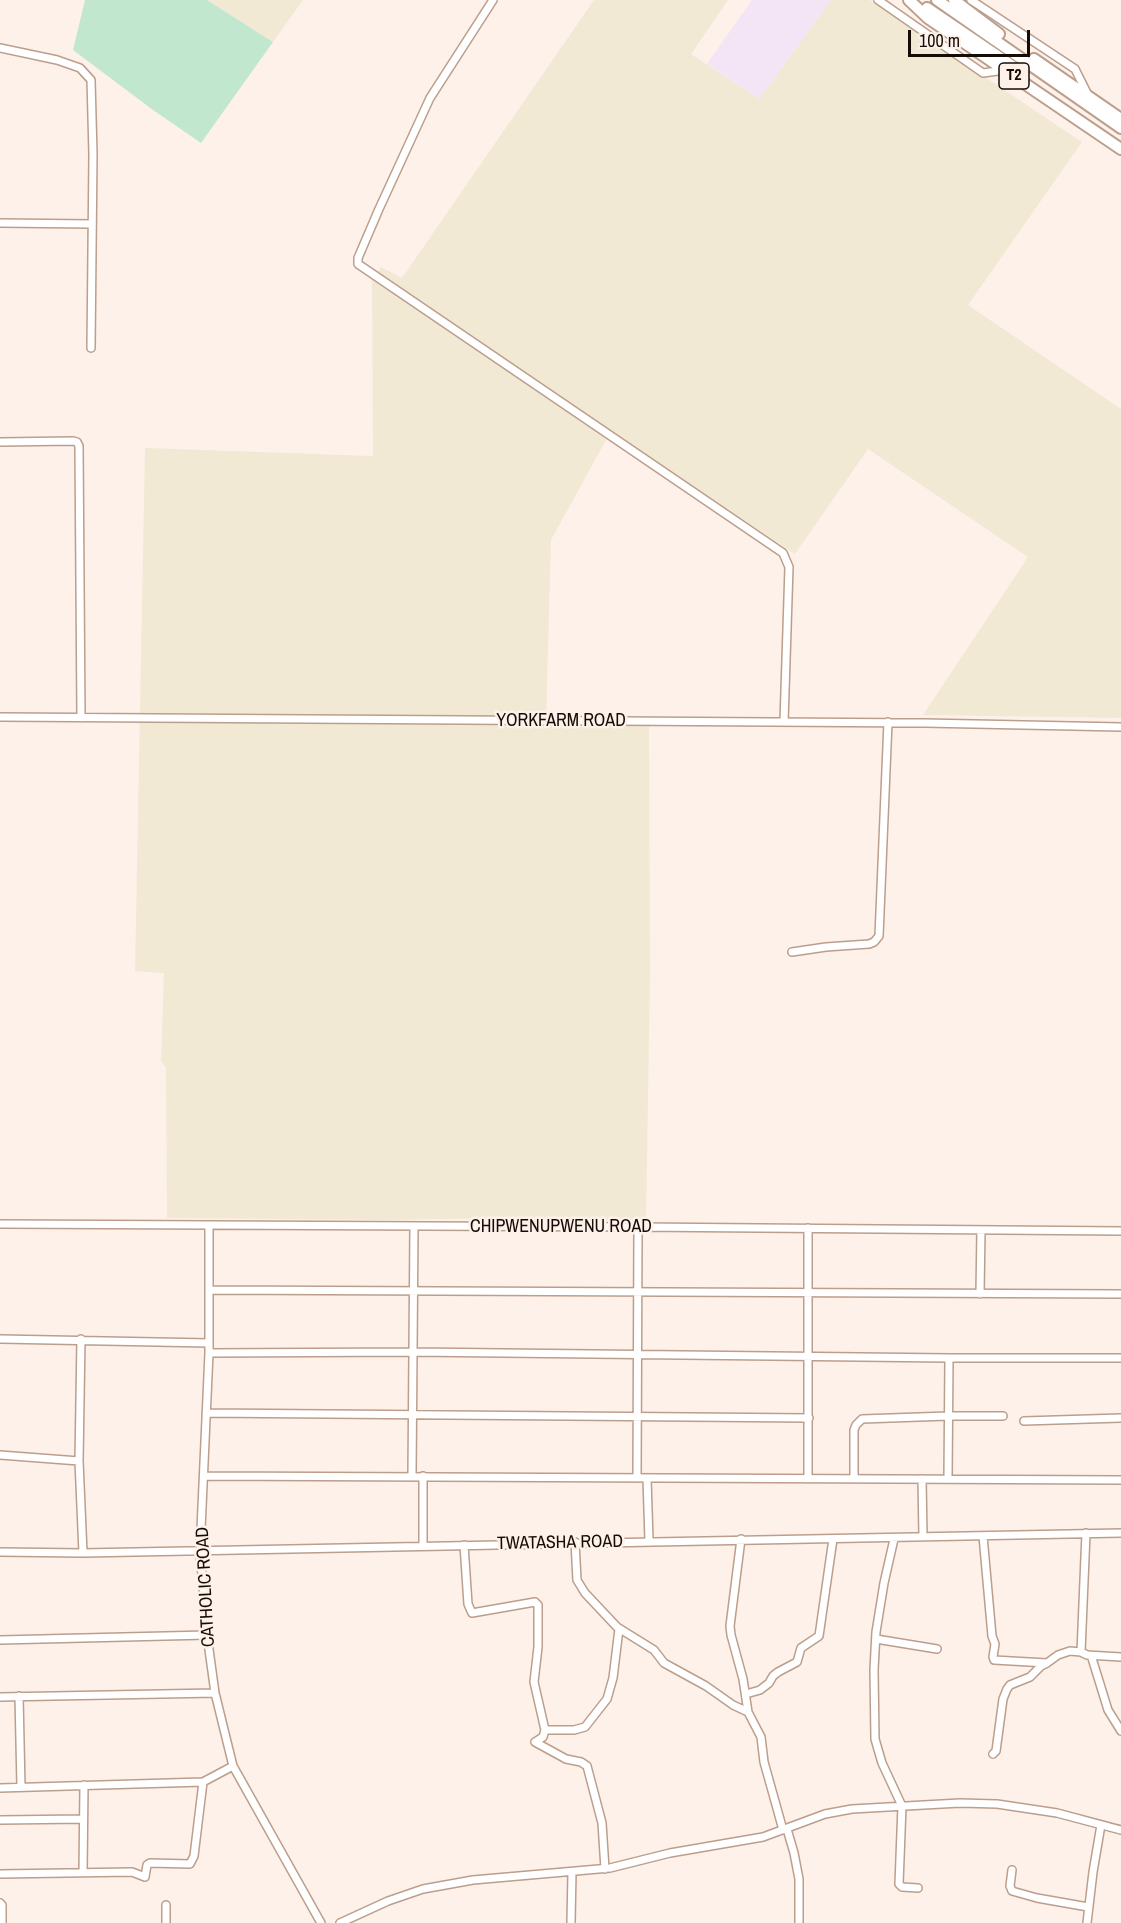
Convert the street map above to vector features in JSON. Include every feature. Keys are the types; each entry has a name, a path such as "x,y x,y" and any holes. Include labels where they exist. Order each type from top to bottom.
{"main road":[{"name":"T2","path":"909,0 928,18 1121,149"},
{"name":"T2","path":"914,0 1121,140"},
{"name":"T2","path":"936,0 1121,128"},
{"name":"T2","path":"954,0 1121,119"}],"street":[{"path":"493,0 430,98 379,209 358,258 358,264 783,553 789,567 784,722"},
{"path":"878,0 983,73 1005,70"},
{"path":"971,0 1075,69 1088,96"},
{"path":"0,48 57,60 80,68 91,80 91,348"},
{"path":"0,223 92,224"},
{"path":"0,442 73,441 79,446 81,718"},
{"name":"YORKFARM ROAD","path":"0,717 888,722 1121,727"},
{"path":"792,952 869,944 879,936 888,722"},
{"name":"CHIPWENUPWENU ROAD","path":"0,1224 1121,1231"},
{"name":"CATHOLIC ROAD","path":"209,1226 209,1343 200,1551 207,1635 215,1693 233,1766 321,1923"},
{"path":"412,1476 414,1226"},
{"path":"637,1478 638,1227"},
{"path":"808,1228 808,1479"},
{"path":"980,1294 981,1230"},
{"path":"210,1290 1121,1294"},
{"path":"0,1339 209,1343"},
{"path":"81,1339 79,1461 83,1553"},
{"path":"208,1353 414,1352 1121,1358"},
{"path":"948,1479 949,1358"},
{"path":"207,1413 809,1418"},
{"path":"854,1479 854,1430 858,1422 866,1418 1003,1416"},
{"path":"1024,1421 1121,1418"},
{"path":"0,1455 79,1461"},
{"path":"204,1476 1121,1480"},
{"path":"423,1476 423,1546"},
{"path":"646,1478 649,1541"},
{"path":"922,1479 923,1537"},
{"path":"1081,1652 1086,1533"},
{"name":"TWATASHA ROAD","path":"0,1552 83,1553 1121,1533"},
{"path":"983,1536 992,1636 995,1644 993,1659 1047,1663"},
{"path":"741,1539 730,1626 733,1646 744,1679 748,1712 761,1737 764,1762 794,1853 799,1879 799,1923"},
{"path":"746,1694 760,1690 778,1672 797,1662 801,1648 819,1636 833,1539"},
{"path":"894,1539 880,1604 876,1639 875,1739 882,1763 902,1806 899,1884 902,1887 918,1888"},
{"path":"574,1542 577,1580 597,1607 619,1629 654,1650 664,1662 706,1686 733,1706 748,1712"},
{"path":"464,1545 468,1605 472,1613 535,1602 538,1605 538,1647 534,1682 545,1731 543,1737 535,1742 567,1759 587,1766 602,1823 605,1869"},
{"path":"545,1731 574,1731 585,1727 607,1699 614,1678 619,1629"},
{"path":"0,1640 207,1635"},
{"path":"876,1639 937,1649"},
{"path":"993,1754 996,1751 1003,1699 1010,1685 1030,1677 1041,1666 1064,1652 1121,1657"},
{"path":"1091,1655 1108,1710 1121,1731"},
{"path":"0,1697 215,1693"},
{"path":"19,1696 21,1787"},
{"path":"0,1788 203,1782 233,1766"},
{"path":"0,1874 132,1872 145,1877 147,1865 150,1863 190,1864 194,1856 203,1782"},
{"path":"83,1872 84,1785"},
{"path":"340,1923 423,1889 482,1879 605,1869 669,1853 764,1837 825,1814 871,1807 997,1804 1057,1814 1121,1830"},
{"path":"0,1820 83,1820"},
{"path":"1087,1923 1101,1825"},
{"path":"1012,1870 1010,1886 1012,1891 1088,1907"},
{"path":"571,1923 572,1872"},
{"path":"0,1903 2,1923"},
{"path":"166,1905 166,1923"}],"shaded area":[{"path":"207,0 303,0 273,42"},
{"path":"594,0 728,0 691,54 759,99 831,0 870,0 1082,142 968,305 1121,409 1121,718 923,715 1028,557 868,449 795,554 611,431 551,540 546,721 649,722 650,975 646,1222 516,1218 385,1220 167,1218 166,1068 161,1061 164,973 135,971 145,448 373,456 372,281 381,267 402,278"},
{"path":"752,0 831,0 759,99 707,64"}],"green space":[{"path":"85,0 207,0 273,42 201,143 73,50"}]}
